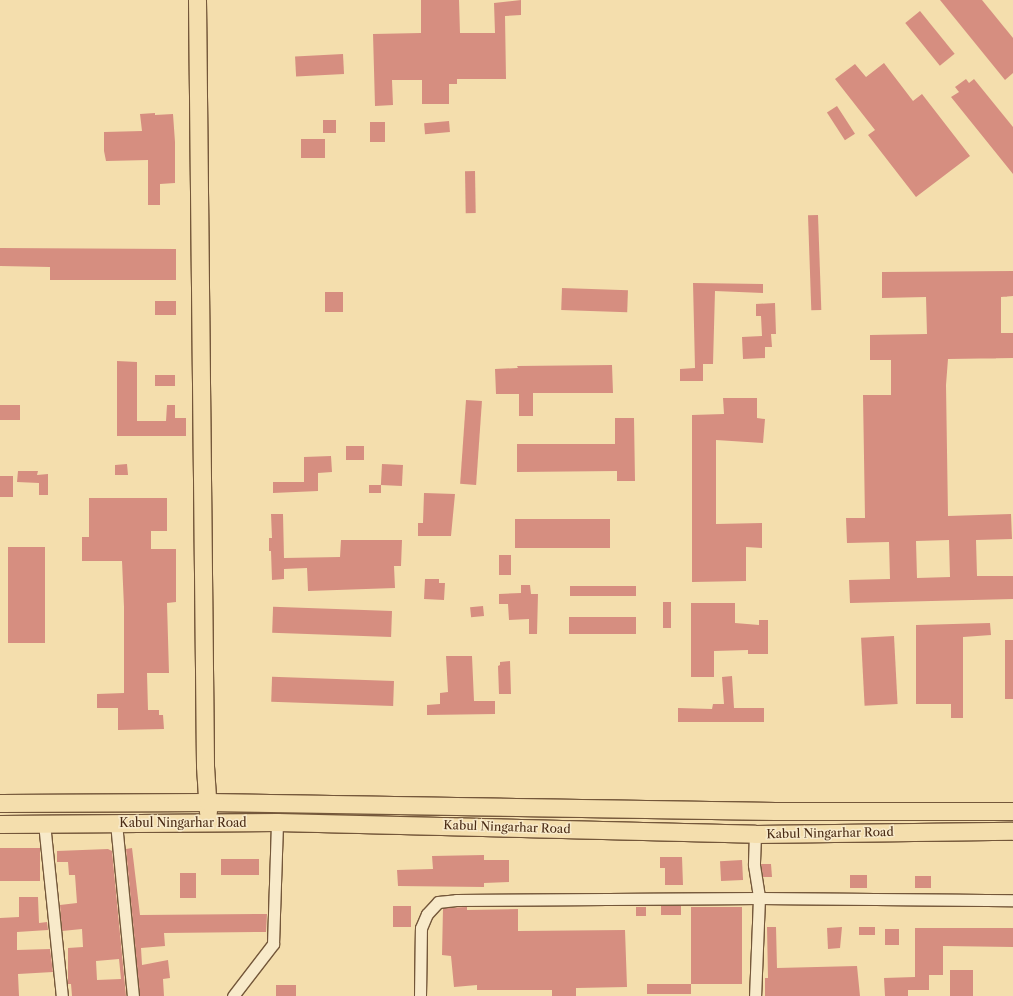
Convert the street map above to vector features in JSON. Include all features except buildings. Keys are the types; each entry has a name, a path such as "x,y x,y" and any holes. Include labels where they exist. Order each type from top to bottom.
{"highway":[{"path":"197,0 205,766 209,822"},
{"name":"Kabul Ningarhar Road","path":"0,803 208,802 775,811 1013,811"},
{"name":"Kabul Ningarhar Road","path":"0,824 277,822 755,834 1013,832"}],"street":[{"path":"233,996 273,944 277,822"},
{"path":"44,823 62,996"},
{"path":"116,823 133,996"},
{"path":"755,834 754,865 759,898 755,996"},
{"path":"420,996 421,928 427,914 438,902 464,900 759,898 1013,900"}]}
